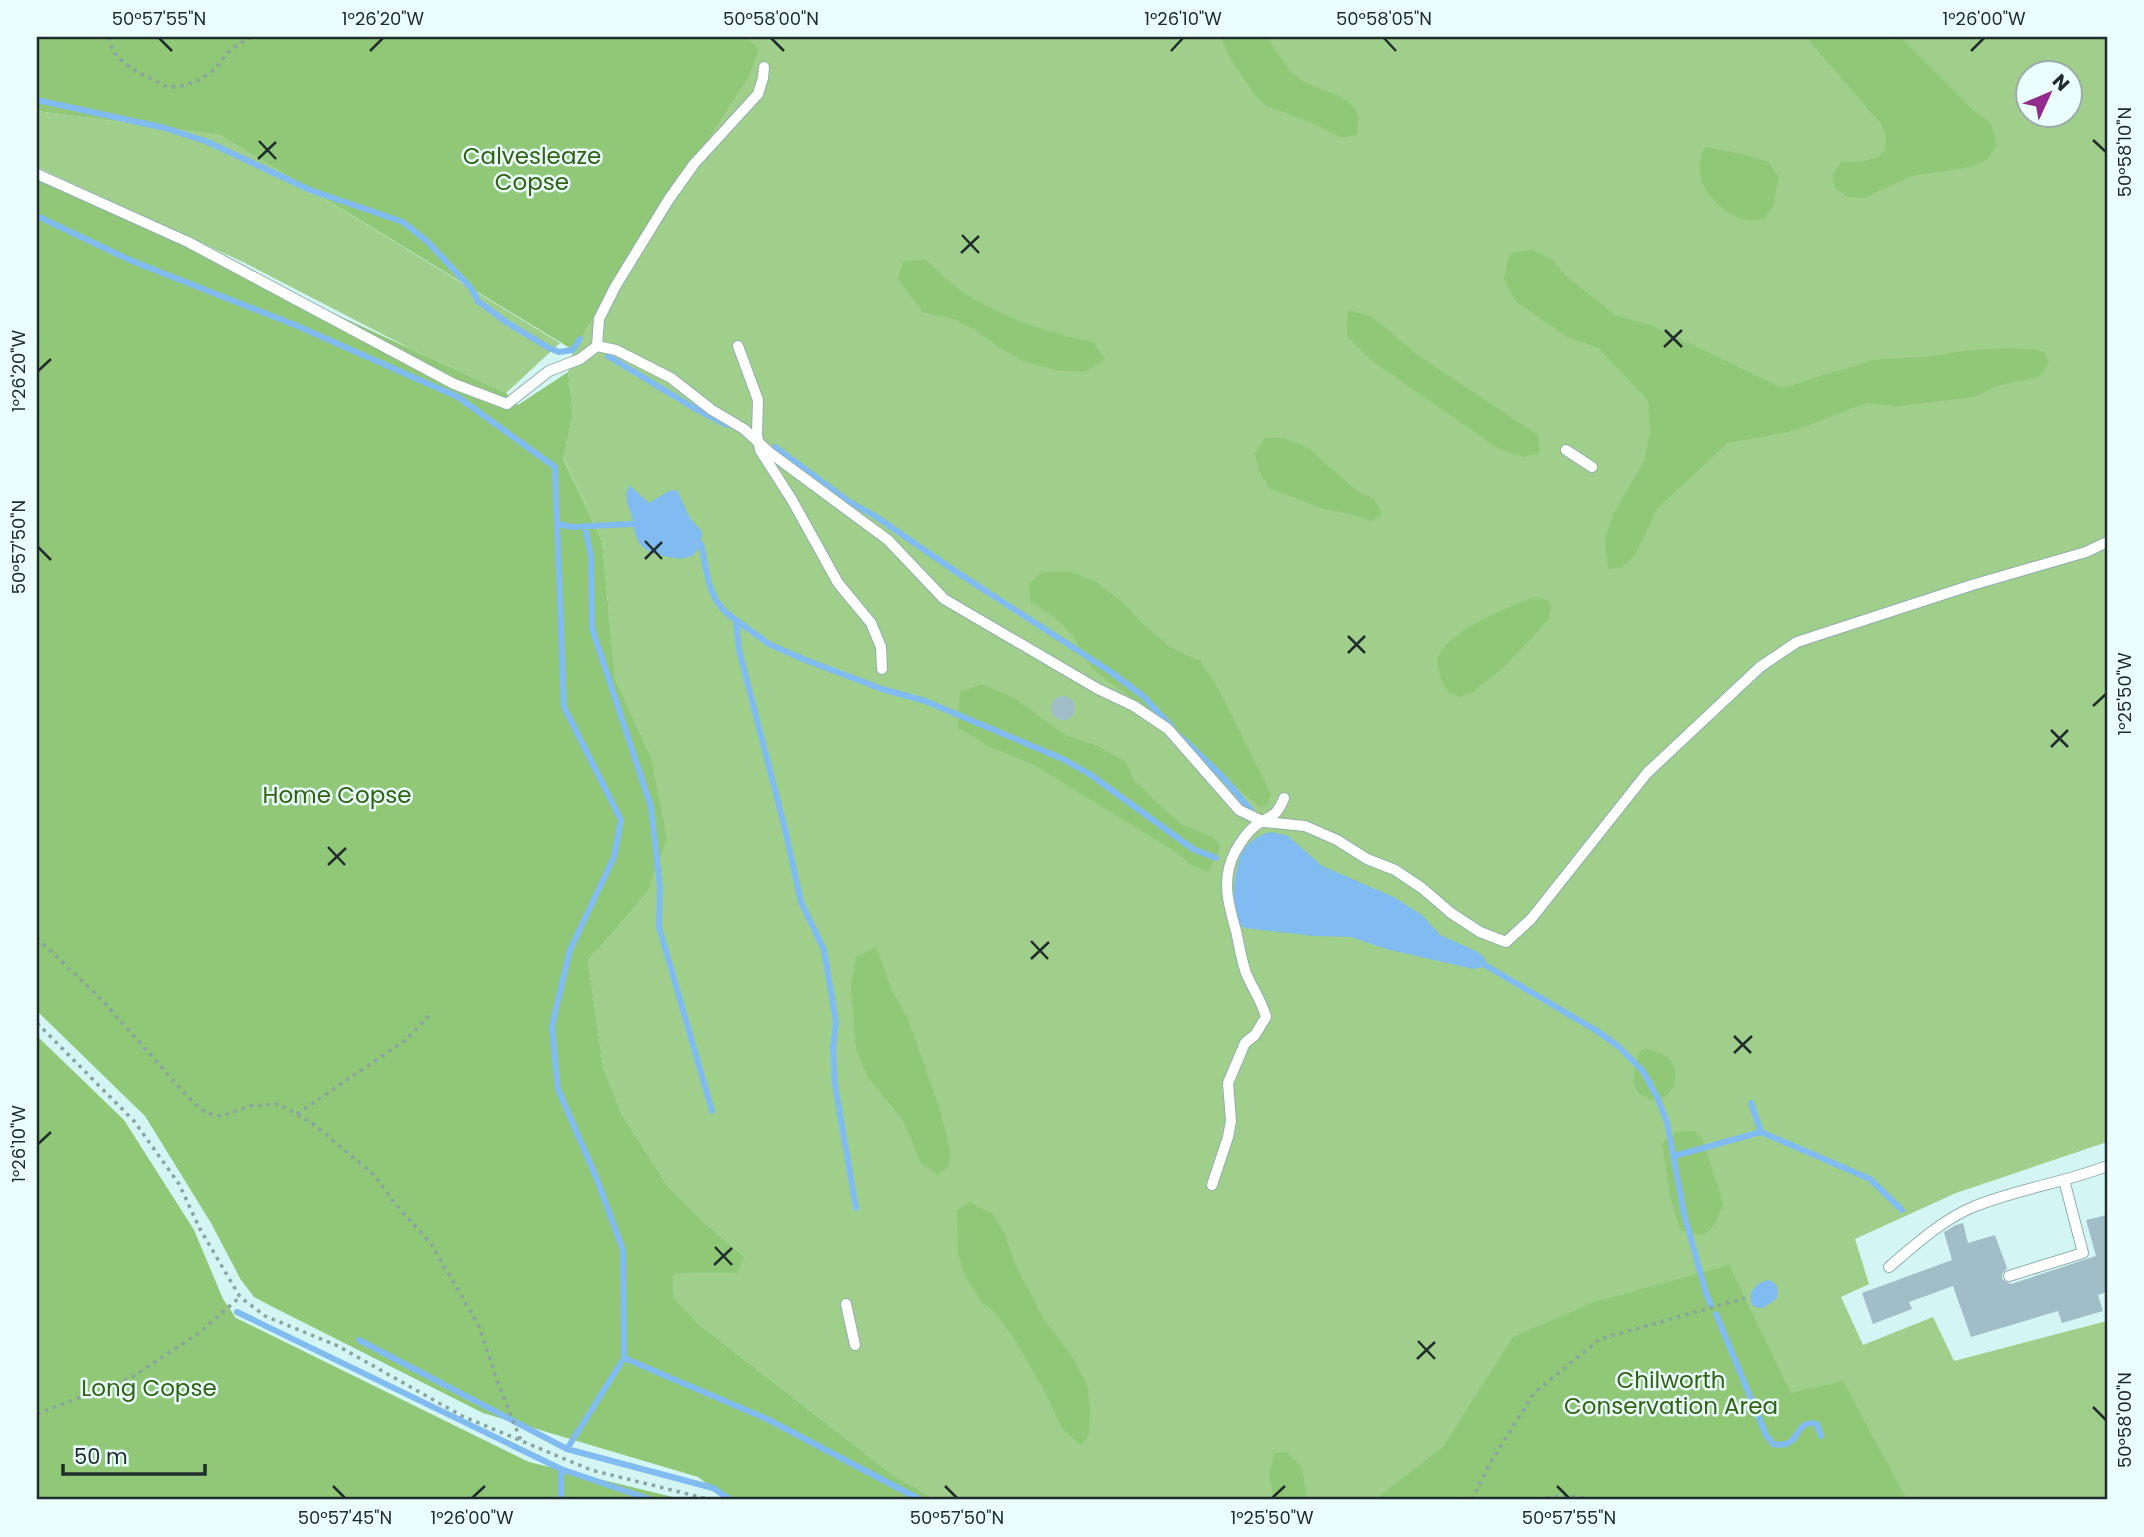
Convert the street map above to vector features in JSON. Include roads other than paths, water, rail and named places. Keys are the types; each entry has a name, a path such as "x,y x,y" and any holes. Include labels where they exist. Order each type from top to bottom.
{"lane":[{"path":"37,174 188,242 454,384 507,404 549,371 580,359 597,346 599,319 615,287 694,164 758,94 764,67"},
{"path":"597,346 616,350 671,378 712,410 744,429 888,540 944,600 1098,689 1134,706 1168,729 1239,810 1263,821 1305,826 1337,840 1367,859 1395,870 1480,932 1506,942 1531,919 1647,774 1760,667 1797,642 1972,585 2086,552 2107,542"},
{"path":"738,346 758,400 759,443 766,461 792,500 830,570 870,623 881,647 882,669"},
{"path":"1566,450 1592,467"},
{"path":"1212,1185 1231,1121 1228,1083 1245,1043 1255,1035 1266,1017 1264,1007 1246,972 1226,892 1233,856 1242,840 1253,827 1276,816 1284,798"},
{"path":"1889,1267 1925,1236 1970,1208 2107,1166"},
{"path":"2009,1276 2083,1253 2064,1180"},
{"path":"846,1304 855,1345"}],"water":[{"path":"629,485 649,503 669,491 677,490 690,518 702,532 699,548 695,553 686,558 672,558 654,553 641,545 635,534 627,501"},
{"path":"1270,832 1287,835 1322,866 1394,897 1422,915 1440,935 1476,951 1486,962 1480,968 1473,969 1386,949 1351,937 1244,928 1239,922 1234,903 1237,868 1248,844"},
{"path":"1768,1280 1777,1287 1777,1298 1763,1308 1754,1307 1751,1303 1751,1292 1759,1283"}],"waterway":[{"path":"37,100 165,128 208,142 310,190 403,222 428,242 471,288 478,301 506,322 559,352 573,350 580,339"},
{"path":"37,216 132,261 295,325 458,397 555,467 564,707 621,820 614,857 570,950 552,1026 558,1089 596,1177 623,1250 624,1358 567,1449"},
{"path":"608,356 727,425"},
{"path":"775,447 848,501 875,516 1111,672 1143,696 1173,728"},
{"path":"558,524 572,527 632,524"},
{"path":"585,527 591,556 592,628 651,807 660,887 659,927 712,1111"},
{"path":"701,544 714,596 726,613 736,620 739,650 801,902 824,950 836,1022 833,1048 835,1085 856,1208"},
{"path":"736,620 769,644 803,659 882,689 925,701 1063,759 1091,775 1193,849 1216,858"},
{"path":"1180,736 1222,776 1251,810"},
{"path":"1485,965 1597,1031 1618,1046 1643,1071 1667,1122 1684,1214 1711,1305"},
{"path":"1751,1103 1761,1132"},
{"path":"1674,1156 1761,1132 1870,1179 1902,1210"},
{"path":"237,1312 561,1469 652,1500"},
{"path":"1716,1314 1766,1435 1773,1444 1789,1443 1800,1429 1809,1423 1817,1424 1821,1436"},
{"path":"359,1340 567,1449 713,1488 731,1500"},
{"path":"624,1358 769,1420 921,1500"},
{"path":"561,1469 561,1500"}],"park label":[{"name":"Calvesleaze Copse","path":"532,169"},
{"name":"Home Copse","path":"337,795"},
{"name":"Long Copse","path":"149,1388"},
{"name":"Chilworth Conservation Area","path":"1671,1393"}]}
